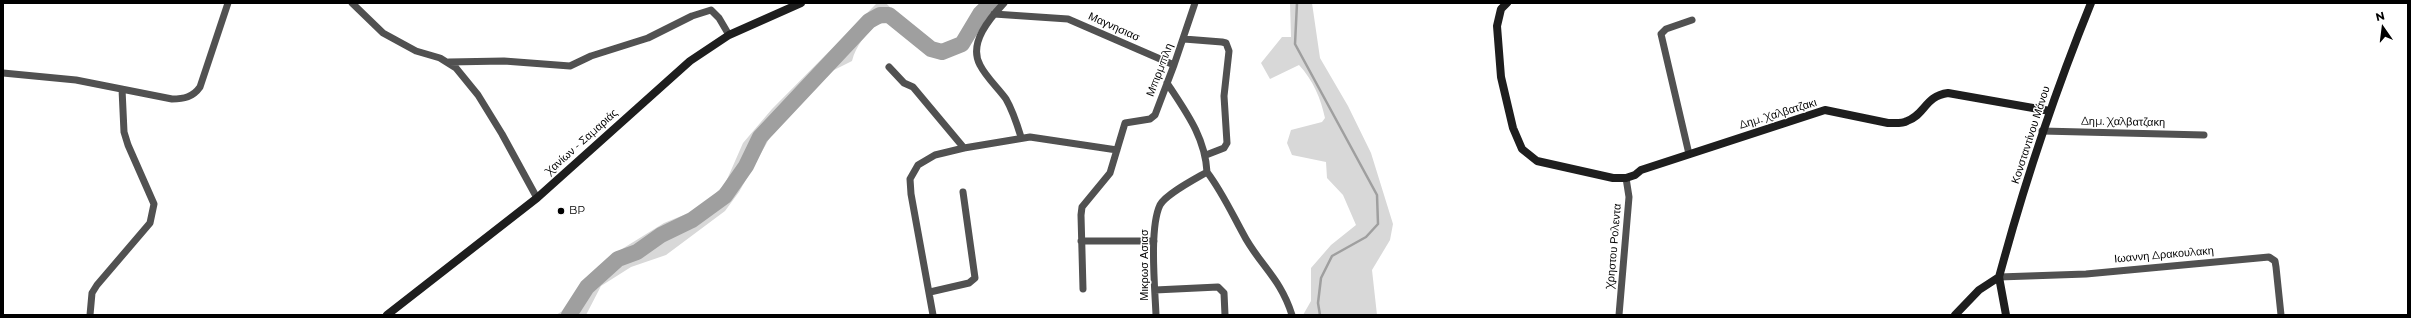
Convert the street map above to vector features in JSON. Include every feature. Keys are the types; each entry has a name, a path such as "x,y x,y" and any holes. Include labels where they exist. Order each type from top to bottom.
{"main road":[{"name":"Χανίων - Σαμαριάς","path":"387,315 537,198 690,61 729,36 801,3"},
{"path":"1507,3 1501,9 1497,26 1502,77 1513,128 1522,149 1537,161 1613,178 1626,178"},
{"name":"Κονσταντίνου Μάνου","path":"1999,277 2042,131 2091,3"},
{"name":"Δημ. Χαλβατζακι","path":"1626,178 1635,175 1641,170 1826,110 1888,124 1907,121 1915,117 1933,96 1948,93 2050,111"},
{"path":"1955,315 1979,290 1999,277 2006,315"}],"street":[{"path":"3,73 76,80 172,99 182,99 195,93 207,67 228,3"},
{"path":"352,3 383,33 416,51 448,62 456,68 478,95 537,198"},
{"path":"1004,3 994,14 980,36 976,56 980,66 1008,102 1021,137"},
{"name":"Μπιρμπιλη","path":"1117,150 1125,123 1150,119 1154,115 1184,39 1195,3"},
{"path":"448,62 504,62 570,66 591,56 648,38 713,7 729,36"},
{"name":"Μαγνησιασ","path":"994,14 1068,19 1174,65"},
{"path":"1689,154 1661,34 1666,29 1692,20"},
{"path":"1184,39 1226,43 1229,51 1224,96 1227,143 1224,148 1206,155"},
{"path":"889,67 904,83 913,87 964,148"},
{"path":"1167,83 1192,120 1206,155 1207,172 1224,196 1256,255 1281,287 1292,315"},
{"path":"90,315 92,293 150,223 153,212 152,195 128,145 124,132 122,89"},
{"name":"Δημ. Χαλβατζακη","path":"2042,131 2204,135"},
{"path":"933,315 930,292 916,231 910,179 914,171 924,160 935,155 1021,137 1117,150 1110,173 1082,207 1081,242 1083,289"},
{"name":"Μικρωσ Ασιασ","path":"1156,315 1154,241 1160,205 1170,196 1207,172"},
{"name":"Χρηστου Ρολεντα","path":"1619,315 1629,197 1626,178"},
{"path":"930,292 969,283 975,278 962,192"},
{"path":"1081,242 1154,241"},
{"name":"Ιωαννη Δρακουλακη","path":"1999,277 2086,274 2269,257 2275,261 2281,315"},
{"path":"1155,290 1218,287 1224,293 1225,315"}],"shaded area":[{"path":"877,3 886,3 914,33 908,36 892,23 878,24 862,40 852,61 830,72 773,132 739,192 725,211 666,255 631,267 601,286 586,315 556,315 567,308 582,282 609,257 664,223 701,208 725,184 743,143 772,109"},
{"path":"1290,3 1312,3 1320,58 1348,106 1371,153 1393,224 1390,240 1372,270 1377,315 1303,315 1311,301 1311,268 1331,245 1356,225 1343,195 1327,178 1326,162 1292,155 1287,143 1291,130 1322,122 1325,118 1319,97 1312,83 1299,65 1270,79 1261,63 1282,37 1291,37"}],"waterway":[{"path":"569,315 587,287 618,259 637,252 661,235 692,220 725,196 746,166 760,137 869,21 880,15 889,15 931,49 942,52 962,44 980,14 991,3"},
{"path":"1297,3 1295,44 1377,195 1378,224 1366,237 1332,256 1321,278 1318,303 1320,315"}],"place":[{"name":"BP","path":"561,211"}]}
